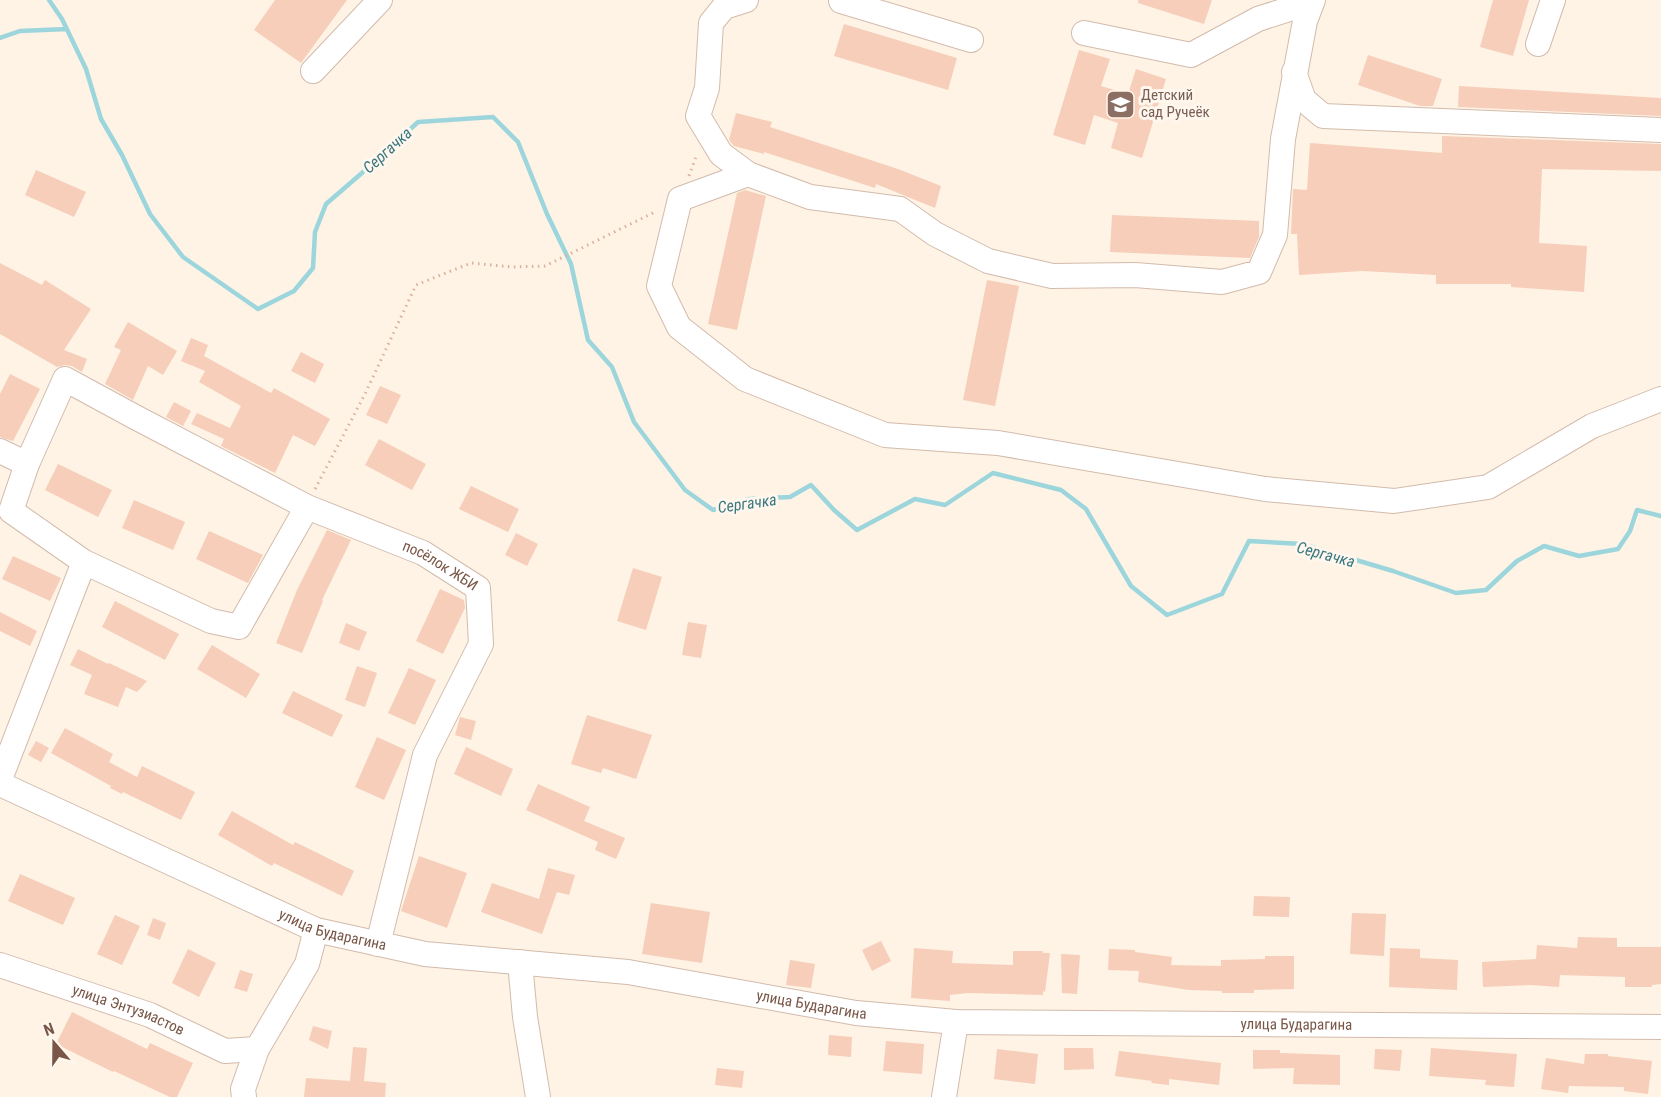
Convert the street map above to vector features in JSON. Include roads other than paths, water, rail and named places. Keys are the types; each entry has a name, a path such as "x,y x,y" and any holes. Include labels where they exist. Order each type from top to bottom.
{"street":[{"path":"313,71 380,0"},
{"path":"746,0 724,7 711,23 707,88 698,116 721,154 748,174 810,197 900,209 935,234 988,261 1052,276 1135,275 1222,282 1259,272 1275,235 1283,139 1294,72 1310,1"},
{"path":"840,0 970,40"},
{"path":"1538,44 1553,0"},
{"path":"1084,33 1191,55 1258,19 1310,1"},
{"path":"1294,72 1304,100 1323,116 1661,130"},
{"path":"748,174 680,199 659,286 679,327 745,379 885,435 998,443 1265,489 1394,501 1488,488 1592,426 1661,399"},
{"name":"посёлок ЖБИ","path":"27,464 65,379 307,507 423,553 478,588 481,644 425,755 378,944"},
{"path":"0,451 27,464 6,512 84,562 210,621 239,627 307,507"},
{"path":"0,779 84,562"},
{"name":"улица Бударагина","path":"0,784 316,930 425,954 628,972 856,1013 956,1022 1661,1027"},
{"path":"244,1097 243,1089 258,1049 306,964 316,930"},
{"path":"520,962 525,1017 538,1097"},
{"name":"улица Энтузиастов","path":"0,965 150,1015 225,1051 258,1049"},
{"path":"944,1097 956,1022"}],"waterway":[{"name":"Сергачка","path":"49,0 62,19 86,69 101,119 122,155 150,214 183,257 258,309 294,291 313,268 315,232 326,204 418,122 493,117 518,142 547,214 571,264 588,340 612,367 634,422 685,490 713,510 749,499 790,497 811,485 857,530 915,499 945,505 993,473 1061,490 1086,509 1131,586 1167,615 1222,594 1249,541 1302,544 1393,571 1456,593 1486,590 1517,561 1544,546 1579,556 1618,549 1630,531 1637,510 1661,516"},
{"path":"0,38 20,31 67,29"}],"place":[{"name":"Детский сад Ручеёк","path":"1120,104"}]}
